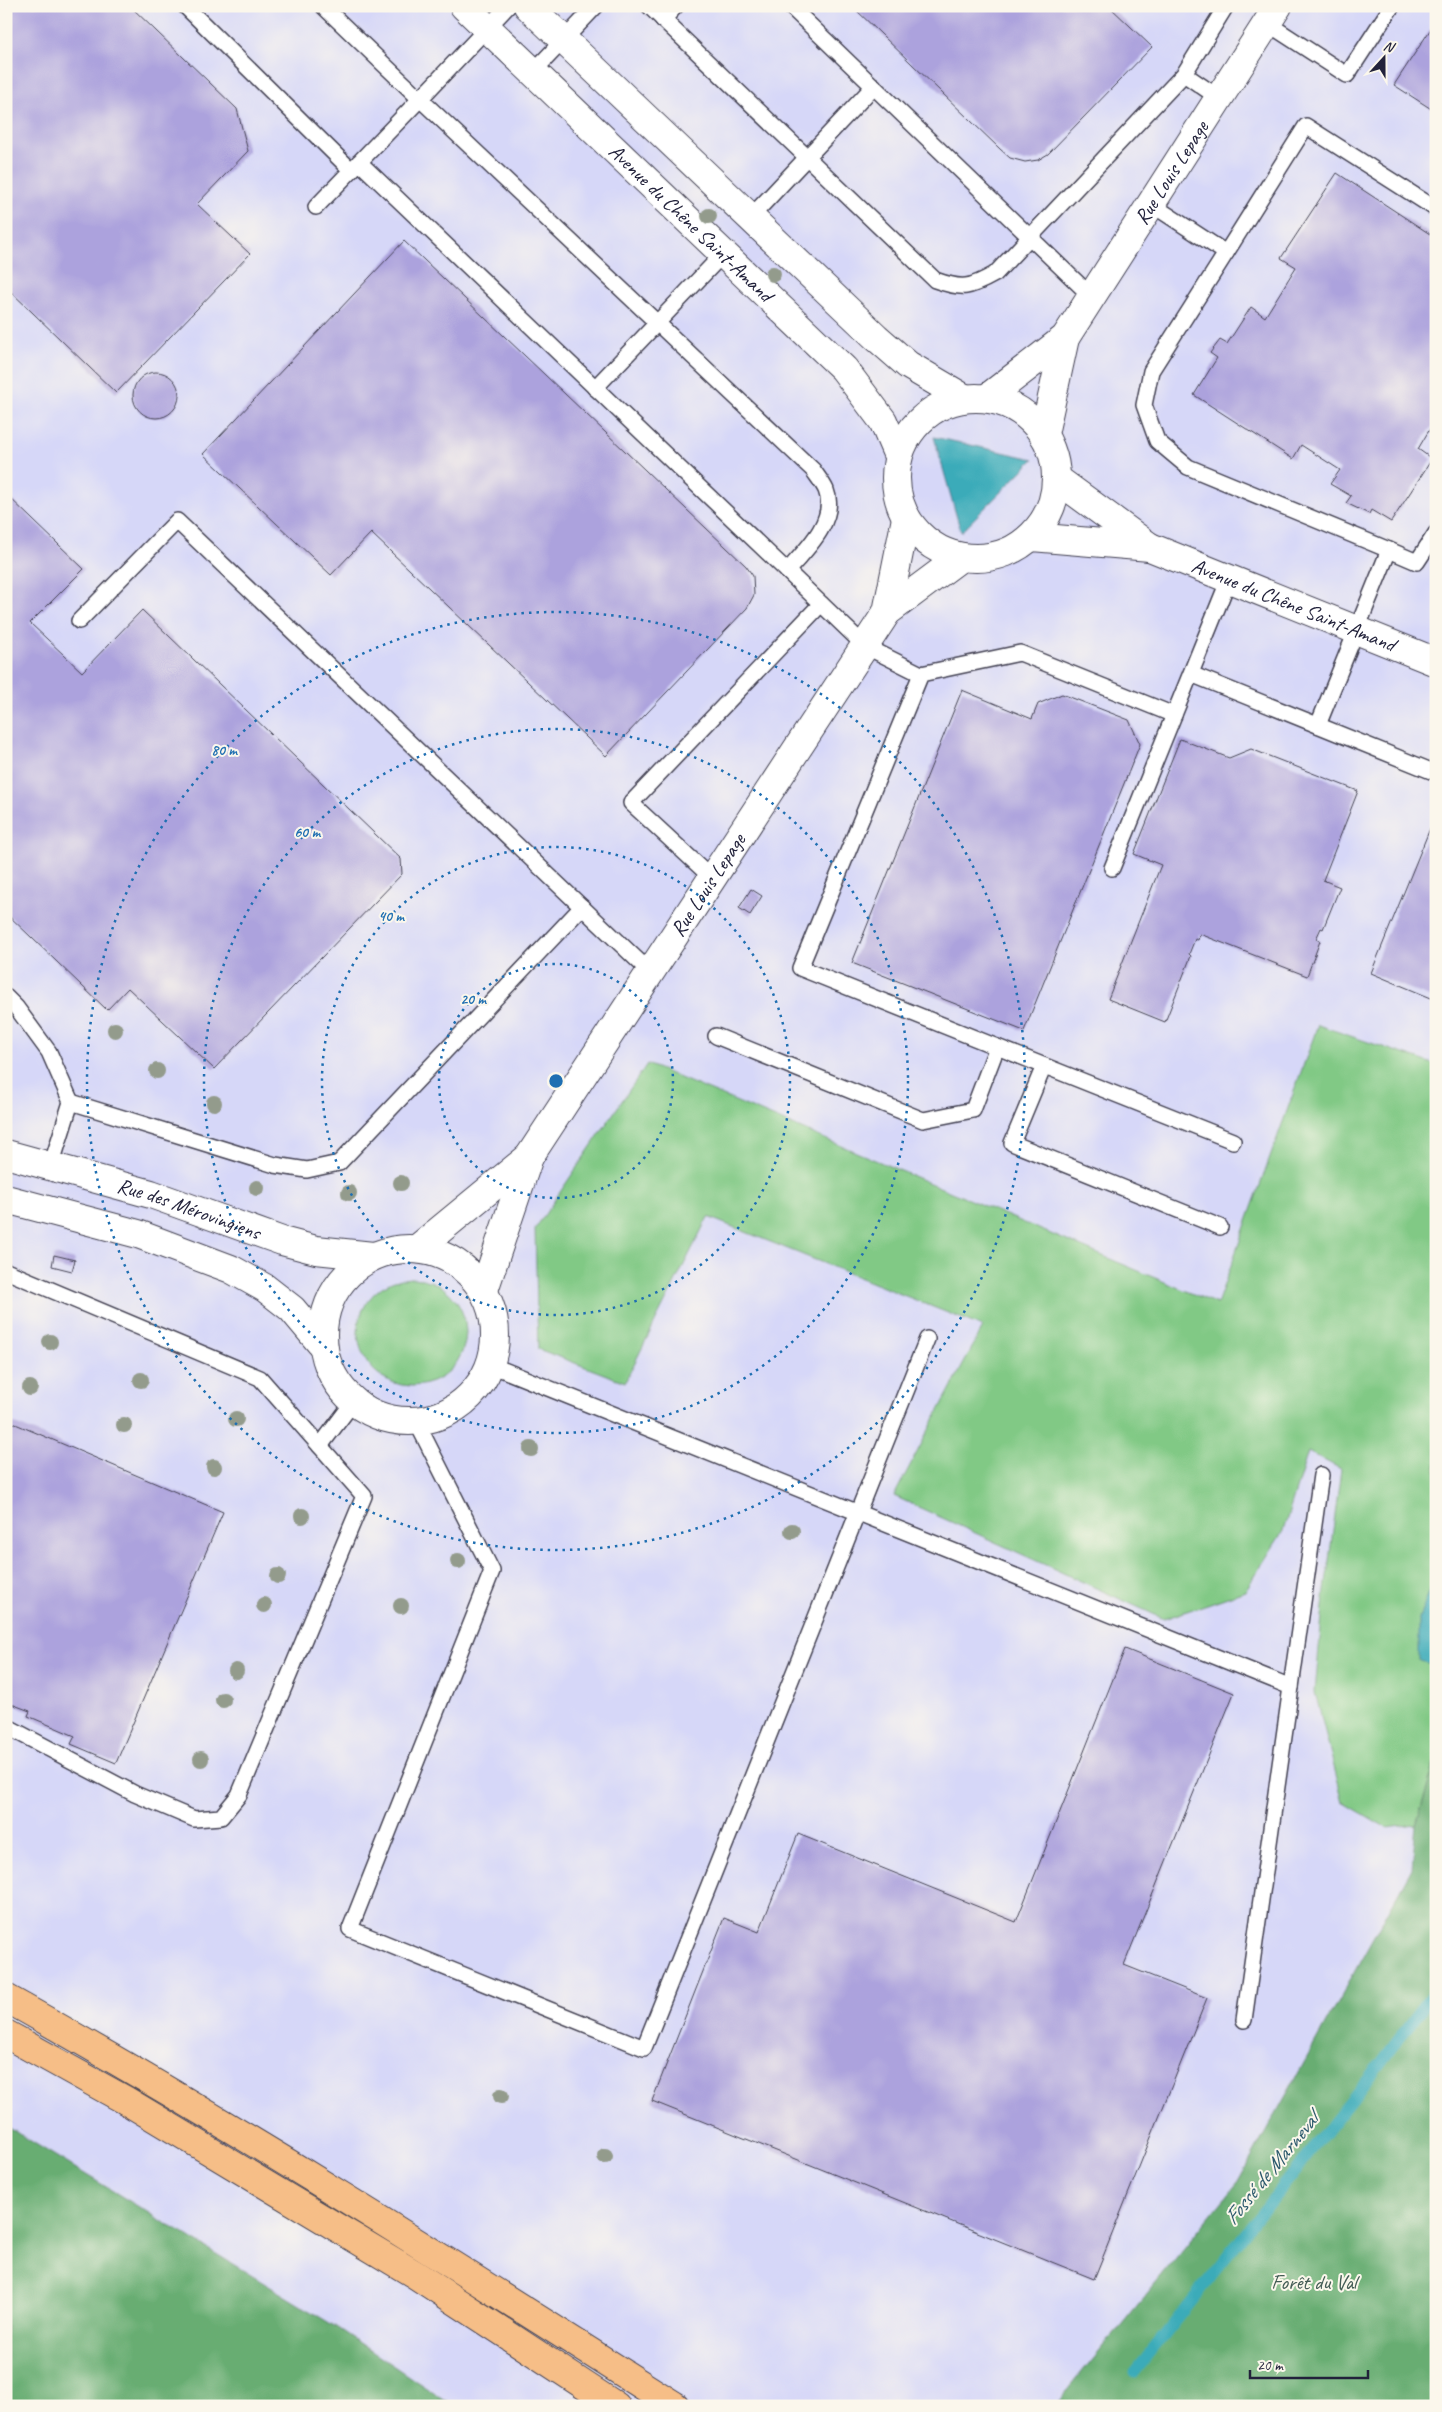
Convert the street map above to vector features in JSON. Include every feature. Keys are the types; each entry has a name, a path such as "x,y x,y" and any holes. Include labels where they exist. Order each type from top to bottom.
{"highway":[{"path":"6,1998 139,2072 431,2251 675,2406"},
{"path":"6,2034 125,2100 407,2270 616,2406"}],"street":[{"name":"Avenue du Chêne Saint-Amand","path":"464,6 844,370 882,421 898,456"},
{"name":"Avenue du Chêne Saint-Amand","path":"528,6 750,218 908,365 976,398"},
{"name":"Rue Louis Lepage","path":"1044,434 1065,338 1273,14"},
{"name":"Rue Louis Lepage","path":"976,398 1065,338"},
{"path":"976,398 1019,410 1033,420 1044,434 1054,456 1057,478 1055,495 1050,510 1032,537 1016,548 999,556 980,559 961,557 939,550 926,541 906,518 898,498 895,477 898,456 907,435 922,417 942,404 976,398"},
{"name":"Avenue du Chêne Saint-Amand","path":"1057,478 1150,547 1436,662"},
{"name":"Rue Louis Lepage","path":"887,612 906,518"},
{"name":"Avenue du Chêne Saint-Amand","path":"1032,537 1150,547"},
{"name":"Rue Louis Lepage","path":"484,1290 529,1158 650,972 887,612 961,557"},
{"name":"Rue des Mérovingiens","path":"6,1154 151,1194 282,1241 316,1250 373,1256"},
{"name":"Rue Louis Lepage","path":"418,1248 529,1158"},
{"name":"Rue des Mérovingiens","path":"6,1198 138,1234 231,1269 265,1288 292,1310 324,1346"},
{"path":"418,1248 456,1261 471,1274 484,1290 493,1314 496,1339 491,1365 479,1386 461,1404 440,1416 416,1421 394,1420 373,1412 354,1401 339,1386 329,1366 324,1346 324,1318 333,1293 350,1272 373,1256 395,1249 418,1248"}],"lane":[{"path":"185,6 596,388 865,646 921,674 1020,653 1174,715"},
{"path":"324,6 812,470 826,491 827,514 816,538 787,571"},
{"path":"316,207 508,6"},
{"path":"532,72 596,6"},
{"path":"649,6 935,280 956,288 976,284 995,274 1184,74 1226,6"},
{"path":"663,20 676,6"},
{"path":"790,6 1092,296"},
{"path":"1273,14 1347,75 1392,6"},
{"path":"1184,74 1219,98"},
{"path":"750,218 874,86"},
{"path":"1436,209 1306,126 1151,371 1144,405 1157,441 1188,467 1417,562 1436,533"},
{"path":"1151,204 1226,253"},
{"path":"596,388 723,254"},
{"path":"79,621 178,521 650,972"},
{"path":"1318,725 1388,550"},
{"path":"1112,868 1229,579"},
{"path":"712,878 631,803 821,604"},
{"path":"921,674 800,968 1233,1141"},
{"path":"1191,674 1436,773"},
{"path":"71,1102 276,1165 308,1170 339,1163 582,907"},
{"path":"9,1007 49,1052 71,1102 51,1166"},
{"path":"716,1036 922,1120 973,1110 997,1047"},
{"path":"1044,1066 1012,1143 1220,1227"},
{"path":"6,1271 260,1378 364,1496 239,1796 221,1817 194,1819 135,1794 6,1726"},
{"path":"416,1421 492,1571 350,1929 644,2048 927,1339"},
{"path":"491,1365 1291,1688"},
{"path":"320,1446 354,1401"},
{"path":"1244,2020 1321,1475"}],"shaded area":[{"path":"6,6 1436,6 1436,1760 1416,1824 1412,1868 1238,2182 1055,2406 453,2406 333,2325 6,2126"}],"green space":[{"path":"1318,1025 1436,1065 1436,1760 1416,1824 1387,1828 1343,1802 1315,1692 1323,1606 1341,1469 1308,1452 1283,1531 1245,1591 1164,1619 894,1496 983,1327 708,1217 625,1382 538,1349 535,1229 647,1064 1217,1304"},
{"path":"412,1278 433,1282 450,1294 462,1311 466,1332 462,1353 450,1370 433,1382 412,1386 391,1382 374,1370 362,1353 358,1332 362,1311 374,1294 391,1282"},
{"name":"Forêt du Val","path":"1436,1760 1436,2406 1055,2406 1238,2182 1412,1868 1416,1824"},
{"path":"6,2126 333,2325 453,2406 6,2406"}],"water":[{"path":"934,437 1034,459 961,532"},
{"path":"1436,1575 1436,1665 1419,1661 1419,1618"}],"building":[{"path":"6,6 130,6 237,109 248,151 197,204 250,254 116,393 6,287"},
{"path":"852,6 1109,6 1152,47 1048,154 1038,160 1025,162 1010,158 1000,149"},
{"path":"1436,21 1436,112 1394,85"},
{"path":"1337,173 1436,238 1436,430 1431,427 1418,449 1432,459 1391,522 1371,510 1369,514 1346,503 1351,496 1330,484 1340,470 1301,445 1293,459 1194,395 1217,358 1210,353 1220,340 1227,344 1251,307 1265,317 1296,267 1281,258"},
{"path":"404,241 746,566 753,576 754,595 747,608 606,756 371,533 331,575 203,454"},
{"path":"156,372 169,376 175,382 179,395 175,408 169,414 156,418 143,414 137,408 133,395 137,382 143,376"},
{"path":"6,494 84,569 30,623 82,672 142,610 401,859 402,874 214,1069 128,988 107,1010 6,913"},
{"path":"962,690 1032,719 1038,704 1062,694 1129,720 1140,744 1024,1031 852,963"},
{"path":"1180,739 1229,758 1251,749 1358,791 1323,880 1340,887 1323,929 1321,928 1316,939 1320,941 1307,976 1200,934 1198,940 1195,939 1189,954 1191,956 1165,1022 1108,999 1161,865 1134,854"},
{"path":"1431,826 1436,828 1436,1000 1371,973"},
{"path":"751,889 762,896 750,915 739,908"},
{"path":"54,1255 75,1260 72,1271 52,1266"},
{"path":"6,1420 223,1512 116,1763 71,1744 75,1736 28,1716 30,1711 6,1702"},
{"path":"1125,1649 1234,1693 1124,1965 1207,1998 1094,2279 652,2101 724,1918 759,1932 798,1834 1016,1922"}],"waterway":[{"name":"Fossé de Marneval","path":"1135,2372 1380,2064 1436,1989"}]}
